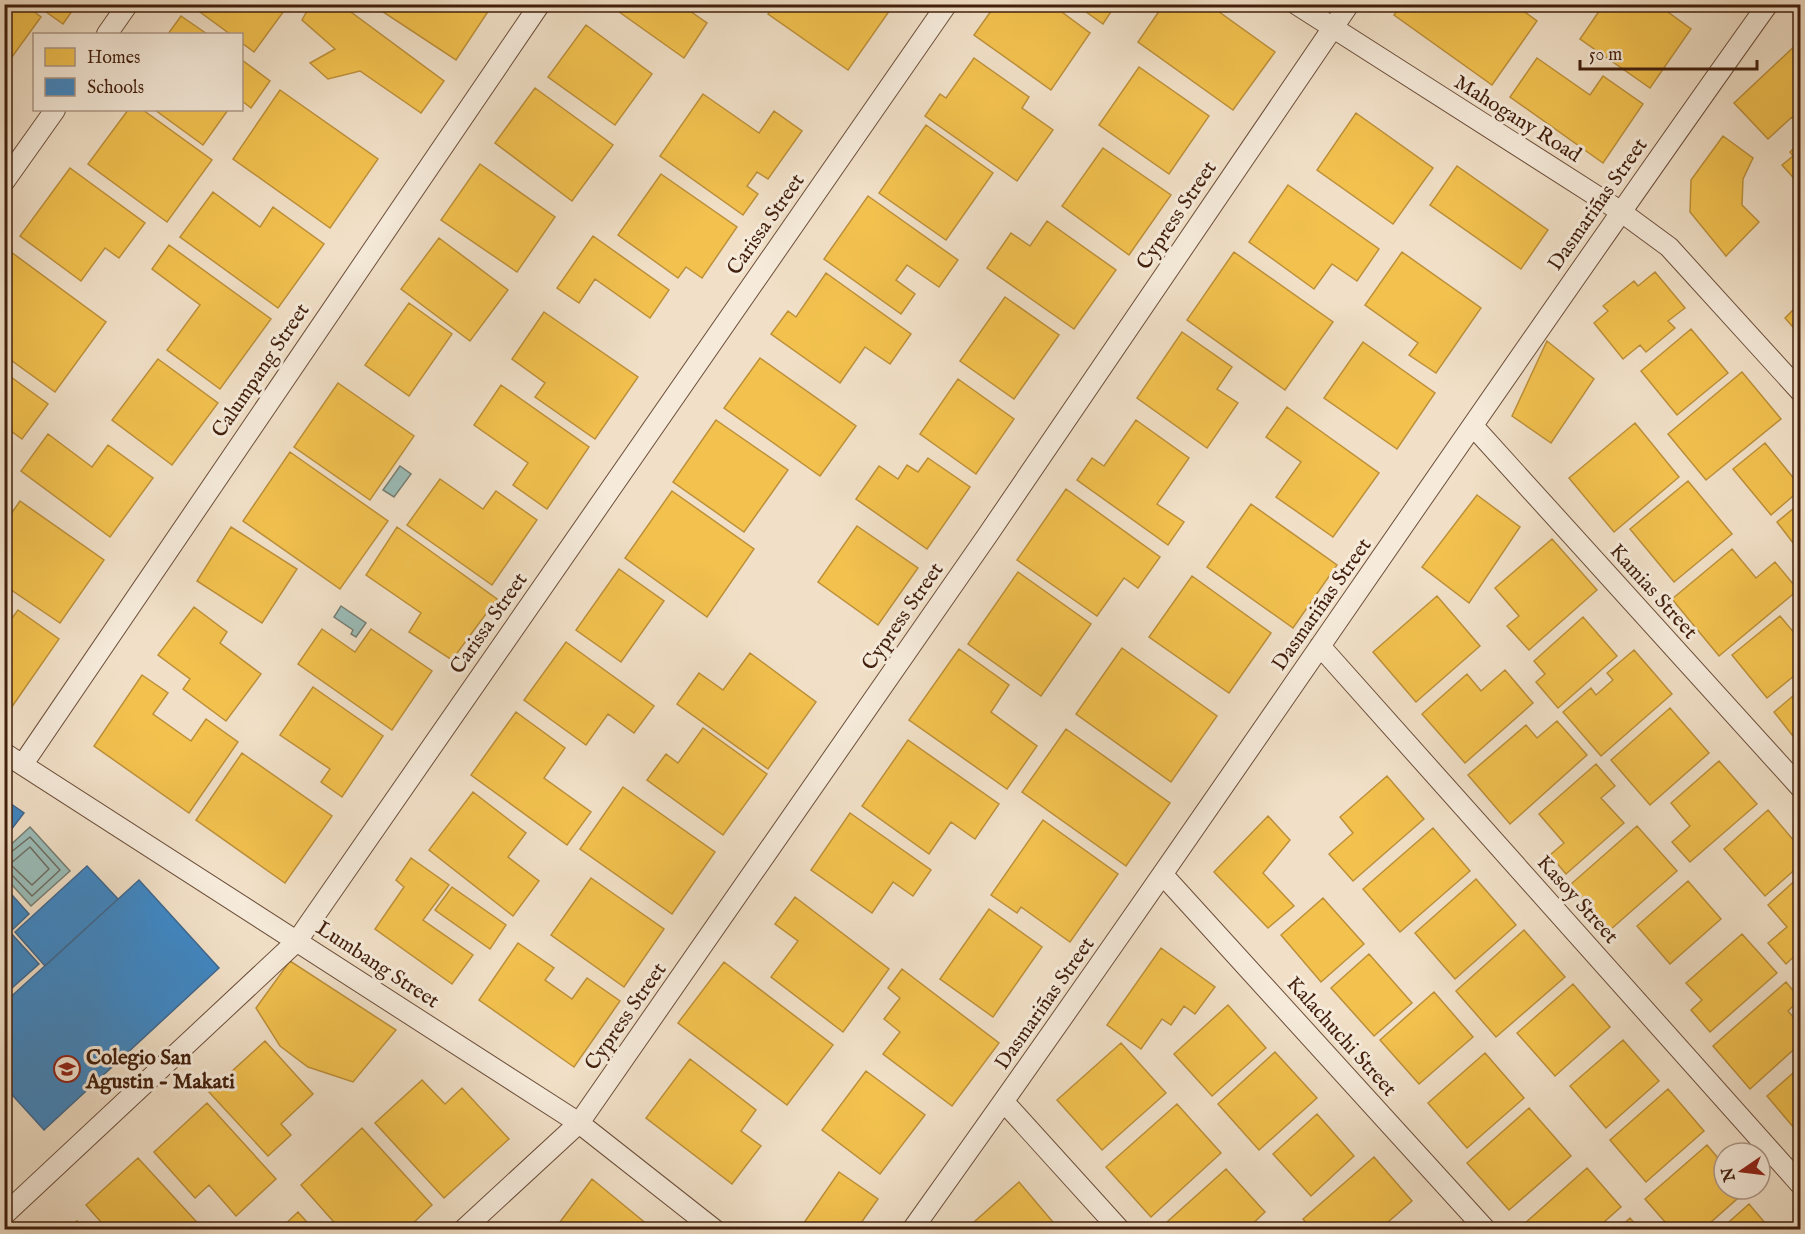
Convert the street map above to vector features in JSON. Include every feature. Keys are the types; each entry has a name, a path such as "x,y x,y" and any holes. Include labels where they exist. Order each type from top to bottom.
{"street":[{"path":"108,33 128,4"},
{"name":"Calumpang Street","path":"22,764 540,4"},
{"name":"Carissa Street","path":"4,1215 297,941 947,4"},
{"name":"Mahogany Road","path":"1296,4 1620,211 1669,247 1800,391"},
{"name":"Cypress Street","path":"463,1230 579,1123 987,536 1349,4"},
{"name":"Dasmariñas Street","path":"912,1230 1162,875 1620,211 1768,4"},
{"path":"4,182 54,111"},
{"name":"Kamias Street","path":"1473,426 1800,788"},
{"name":"Kasoy Street","path":"1320,646 1800,1184"},
{"name":"Lumbang Street","path":"4,753 579,1123 715,1230"},
{"name":"Kalachuchi Street","path":"1162,875 1486,1230"},
{"path":"1004,1102 1120,1230"}],"water":[{"path":"400,466 411,474 394,497 383,490"},
{"path":"341,606 366,623 356,637 351,634 353,630 334,617"},
{"path":"30,827 70,871 31,906 4,876 5,850"}],"building: Homes":[{"path":"4,4 24,4 41,17 4,68"},
{"path":"35,4 77,4 63,24"},
{"path":"189,4 289,4 254,52 243,44 243,33 229,33"},
{"path":"311,4 340,4 444,81 421,113 360,71 328,79 310,63 335,49 302,20"},
{"path":"371,4 493,4 456,60"},
{"path":"608,4 694,4 690,11 707,23 684,58"},
{"path":"775,4 881,4 890,10 848,70 768,14"},
{"path":"996,4 1051,4 1090,33 1051,90 974,35"},
{"path":"1075,4 1116,4 1103,24"},
{"path":"1164,4 1208,4 1275,52 1233,110 1138,42"},
{"path":"1401,4 1514,4 1537,21 1492,85 1394,15"},
{"path":"1604,4 1657,4 1691,29 1650,88 1580,39"},
{"path":"181,16 206,33 169,33"},
{"path":"586,25 652,74 615,125 548,77"},
{"path":"1800,41 1800,126 1792,117 1768,139 1734,103"},
{"path":"974,58 1029,97 1022,108 1053,130 1017,181 925,116 940,94 946,98"},
{"path":"1537,58 1590,95 1603,76 1643,104 1603,163 1510,97"},
{"path":"243,61 270,81 251,108 243,102"},
{"path":"1139,67 1209,116 1169,174 1099,125"},
{"path":"535,88 613,145 572,201 495,143"},
{"path":"280,90 378,159 330,228 233,159"},
{"path":"703,94 759,133 774,111 802,131 768,179 757,172 747,186 758,194 743,215 660,156"},
{"path":"127,111 144,111 212,160 167,222 88,164"},
{"path":"156,111 227,111 203,145"},
{"path":"1356,113 1433,168 1393,224 1317,170"},
{"path":"926,125 993,173 946,240 879,193"},
{"path":"1723,136 1753,158 1743,179 1742,205 1759,222 1726,256 1690,212 1691,180"},
{"path":"1800,142 1800,185 1782,165 1793,156 1790,152"},
{"path":"1103,148 1171,195 1129,255 1062,206"},
{"path":"480,164 555,217 517,272 441,220"},
{"path":"1457,166 1548,230 1521,269 1430,205"},
{"path":"70,168 145,223 119,258 105,248 81,281 20,236"},
{"path":"661,174 737,227 702,278 686,267 678,278 618,235"},
{"path":"1288,185 1379,249 1357,281 1332,264 1314,289 1249,242"},
{"path":"213,192 260,227 273,207 324,244 278,308 180,237"},
{"path":"868,196 958,260 939,287 907,265 896,280 915,294 901,314 824,259"},
{"path":"1047,221 1116,270 1074,329 987,268 1011,233 1030,246"},
{"path":"593,236 669,290 650,318 595,279 579,303 557,288"},
{"path":"439,238 508,290 470,341 401,289"},
{"path":"169,245 271,319 220,389 167,350 200,305 152,269"},
{"path":"11,252 106,322 55,392 4,355 4,261"},
{"path":"1234,252 1333,322 1285,390 1187,320"},
{"path":"1402,252 1481,308 1436,373 1409,355 1418,343 1365,305"},
{"path":"1655,272 1685,308 1668,321 1675,328 1646,352 1640,345 1623,359 1594,323 1608,311 1603,306 1634,281 1638,286"},
{"path":"826,273 911,334 890,364 865,347 840,383 771,334 788,311 796,317"},
{"path":"1005,297 1059,335 1014,399 960,361"},
{"path":"409,303 452,334 409,396 365,365"},
{"path":"1800,303 1800,335 1785,318"},
{"path":"544,312 638,377 595,439 535,397 545,383 512,359"},
{"path":"1691,329 1728,373 1677,415 1641,371"},
{"path":"1182,332 1232,367 1217,389 1238,403 1207,448 1137,398"},
{"path":"1547,341 1594,379 1551,443 1512,416"},
{"path":"1363,342 1435,393 1397,449 1324,398"},
{"path":"760,358 856,426 820,476 724,408"},
{"path":"158,359 218,403 172,465 112,420"},
{"path":"4,372 48,404 22,439 4,426"},
{"path":"1742,372 1781,419 1706,480 1668,434"},
{"path":"958,379 1014,419 976,474 920,434"},
{"path":"338,383 414,436 370,500 294,447"},
{"path":"501,385 589,447 547,509 513,485 528,463 474,425"},
{"path":"1287,407 1379,473 1333,537 1276,497 1301,462 1266,437"},
{"path":"716,420 788,470 744,532 673,482"},
{"path":"1136,420 1189,458 1157,504 1184,522 1168,545 1077,480 1092,458 1104,466"},
{"path":"1635,423 1679,477 1614,532 1569,478"},
{"path":"48,434 92,467 108,445 153,478 110,537 21,471"},
{"path":"1765,443 1800,486 1800,490 1771,515 1733,469"},
{"path":"290,452 388,521 340,589 243,521"},
{"path":"928,458 970,487 927,549 856,499 879,466 898,479 907,465 918,472"},
{"path":"440,479 483,509 496,491 537,520 492,585 407,525"},
{"path":"1688,481 1732,534 1674,582 1630,529"},
{"path":"1066,489 1160,557 1138,588 1124,578 1097,616 1017,560"},
{"path":"672,491 754,549 707,617 625,558"},
{"path":"1477,495 1520,527 1469,603 1422,567"},
{"path":"20,501 104,560 60,623 4,585 4,524"},
{"path":"1800,503 1800,552 1777,522"},
{"path":"1251,504 1337,565 1293,628 1207,567"},
{"path":"857,526 918,568 878,625 818,582"},
{"path":"231,527 297,569 262,623 197,581"},
{"path":"397,527 497,599 452,660 409,632 421,613 366,575"},
{"path":"1552,539 1597,590 1529,650 1507,626 1519,616 1495,588"},
{"path":"1732,549 1756,578 1775,562 1798,590 1719,656 1672,599"},
{"path":"619,569 664,601 621,662 576,630"},
{"path":"1018,572 1091,624 1041,696 968,644"},
{"path":"1192,576 1271,633 1229,693 1149,637"},
{"path":"1437,596 1480,646 1416,702 1373,652"},
{"path":"194,607 227,632 220,643 261,674 226,721 183,689 190,679 158,655"},
{"path":"18,610 59,639 9,711 4,708 4,629"},
{"path":"1780,616 1795,634 1800,630 1800,671 1767,698 1732,655"},
{"path":"1583,617 1617,656 1558,708 1536,682 1545,674 1534,661"},
{"path":"322,629 355,652 371,629 432,671 392,730 298,664"},
{"path":"566,642 654,706 634,733 608,714 586,745 524,700"},
{"path":"1122,648 1217,716 1171,782 1076,714"},
{"path":"959,649 1009,685 991,712 1037,746 1007,789 909,720"},
{"path":"1634,650 1672,694 1601,756 1563,712 1591,688 1596,695 1613,680 1607,673"},
{"path":"750,653 816,702 768,769 677,704 699,673 723,690"},
{"path":"1505,670 1533,703 1465,763 1422,714 1467,674 1481,691"},
{"path":"142,675 168,693 153,714 191,741 206,719 238,742 189,813 94,746"},
{"path":"313,687 383,736 342,797 321,782 330,769 280,735"},
{"path":"1800,690 1800,745 1774,712"},
{"path":"1670,708 1709,753 1650,805 1611,760"},
{"path":"516,712 565,748 544,778 591,812 567,845 471,775"},
{"path":"1557,721 1587,755 1510,824 1468,775 1526,725 1537,738"},
{"path":"703,728 767,774 723,835 647,780 666,754 678,763"},
{"path":"1066,729 1170,803 1126,866 1022,792"},
{"path":"908,740 999,804 975,839 951,822 929,854 862,806"},
{"path":"242,753 332,816 285,883 196,820"},
{"path":"1719,761 1757,804 1690,862 1672,842 1690,826 1671,803"},
{"path":"1596,764 1615,786 1601,798 1624,823 1566,874 1550,855 1564,843 1539,814"},
{"path":"1387,776 1424,819 1353,881 1329,854 1353,833 1340,817"},
{"path":"623,787 715,852 672,914 580,849"},
{"path":"473,792 526,833 508,857 539,881 513,916 429,850"},
{"path":"1768,810 1800,848 1800,865 1765,896 1724,849"},
{"path":"850,813 931,870 913,896 893,882 872,913 811,870"},
{"path":"1268,816 1290,840 1263,873 1294,906 1268,928 1214,872"},
{"path":"1043,820 1118,874 1070,942 1021,907 1017,913 991,895"},
{"path":"1637,826 1677,871 1610,930 1570,885"},
{"path":"1433,828 1470,871 1400,932 1363,889"},
{"path":"411,858 449,885 423,920 473,955 452,984 375,929 404,887 396,880"},
{"path":"1800,876 1800,951 1786,964 1768,943 1787,927 1768,905"},
{"path":"591,878 664,929 624,987 551,935"},
{"path":"1476,879 1516,925 1455,979 1415,933"},
{"path":"1688,881 1721,919 1670,964 1637,926"},
{"path":"452,887 506,925 490,949 435,910"},
{"path":"795,897 889,969 843,1032 771,977 798,941 775,924"},
{"path":"1323,898 1364,944 1321,982 1281,935"},
{"path":"989,909 1042,947 993,1017 940,979"},
{"path":"1524,930 1565,977 1496,1037 1456,991"},
{"path":"1742,934 1777,973 1710,1032 1691,1010 1702,1000 1686,983"},
{"path":"518,943 554,968 545,980 572,999 587,978 620,1001 574,1067 479,1000"},
{"path":"1161,948 1215,987 1195,1014 1184,1006 1171,1025 1162,1019 1141,1049 1107,1025"},
{"path":"1369,954 1412,1003 1374,1036 1331,988"},
{"path":"290,961 396,1030 353,1082 308,1067 280,1046 256,1008"},
{"path":"724,962 833,1045 787,1105 678,1023"},
{"path":"902,969 999,1043 952,1106 883,1054 900,1032 884,1019 900,998 888,988"},
{"path":"1786,982 1800,999 1788,1011 1800,1025 1800,1044 1750,1089 1713,1046"},
{"path":"1573,984 1610,1027 1555,1076 1517,1033"},
{"path":"1434,992 1473,1037 1419,1084 1380,1040"},
{"path":"1228,1005 1266,1048 1212,1096 1174,1054"},
{"path":"1623,1040 1659,1081 1606,1128 1570,1086"},
{"path":"265,1041 313,1094 281,1124 291,1135 268,1156 209,1092"},
{"path":"1121,1043 1166,1093 1102,1150 1057,1100"},
{"path":"1275,1052 1317,1098 1259,1150 1218,1104"},
{"path":"1485,1053 1524,1098 1467,1148 1428,1103"},
{"path":"690,1059 756,1110 741,1131 761,1146 732,1184 646,1118"},
{"path":"1800,1067 1800,1135 1767,1096"},
{"path":"866,1071 925,1115 880,1174 822,1130"},
{"path":"422,1080 445,1104 462,1088 509,1139 444,1198 375,1123"},
{"path":"1668,1089 1704,1131 1646,1182 1610,1140"},
{"path":"207,1103 276,1179 236,1216 209,1185 195,1198 154,1152"},
{"path":"1177,1104 1221,1153 1151,1217 1106,1167"},
{"path":"1529,1108 1571,1156 1509,1210 1467,1163"},
{"path":"1317,1114 1354,1156 1311,1196 1273,1154"},
{"path":"362,1128 432,1205 406,1230 341,1230 301,1185"},
{"path":"1707,1145 1712,1151 1712,1201 1735,1201 1702,1230 1672,1230 1645,1199"},
{"path":"1374,1157 1412,1201 1379,1230 1312,1230 1303,1219"},
{"path":"138,1158 204,1230 108,1230 86,1205"},
{"path":"1587,1168 1621,1207 1595,1230 1529,1230 1524,1224"},
{"path":"1226,1169 1265,1212 1246,1230 1158,1230"},
{"path":"839,1172 878,1199 856,1230 799,1230"},
{"path":"592,1179 654,1230 554,1230"},
{"path":"1019,1182 1058,1228 965,1230"},
{"path":"1749,1204 1771,1230 1720,1230"},
{"path":"298,1212 314,1230 279,1230"},
{"path":"1630,1218 1640,1230 1617,1230"},
{"path":"77,1221 84,1230 68,1230"}],"building: Schools":[{"path":"4,799 24,813 4,839"},
{"path":"87,866 118,899 45,966 15,932"},
{"path":"139,880 219,968 44,1130 4,1086 4,1003"},
{"path":"4,886 29,914 10,932 39,964 4,995"}],"place":[{"name":"Colegio San Agustin - Makati","path":"67,1069"}]}
